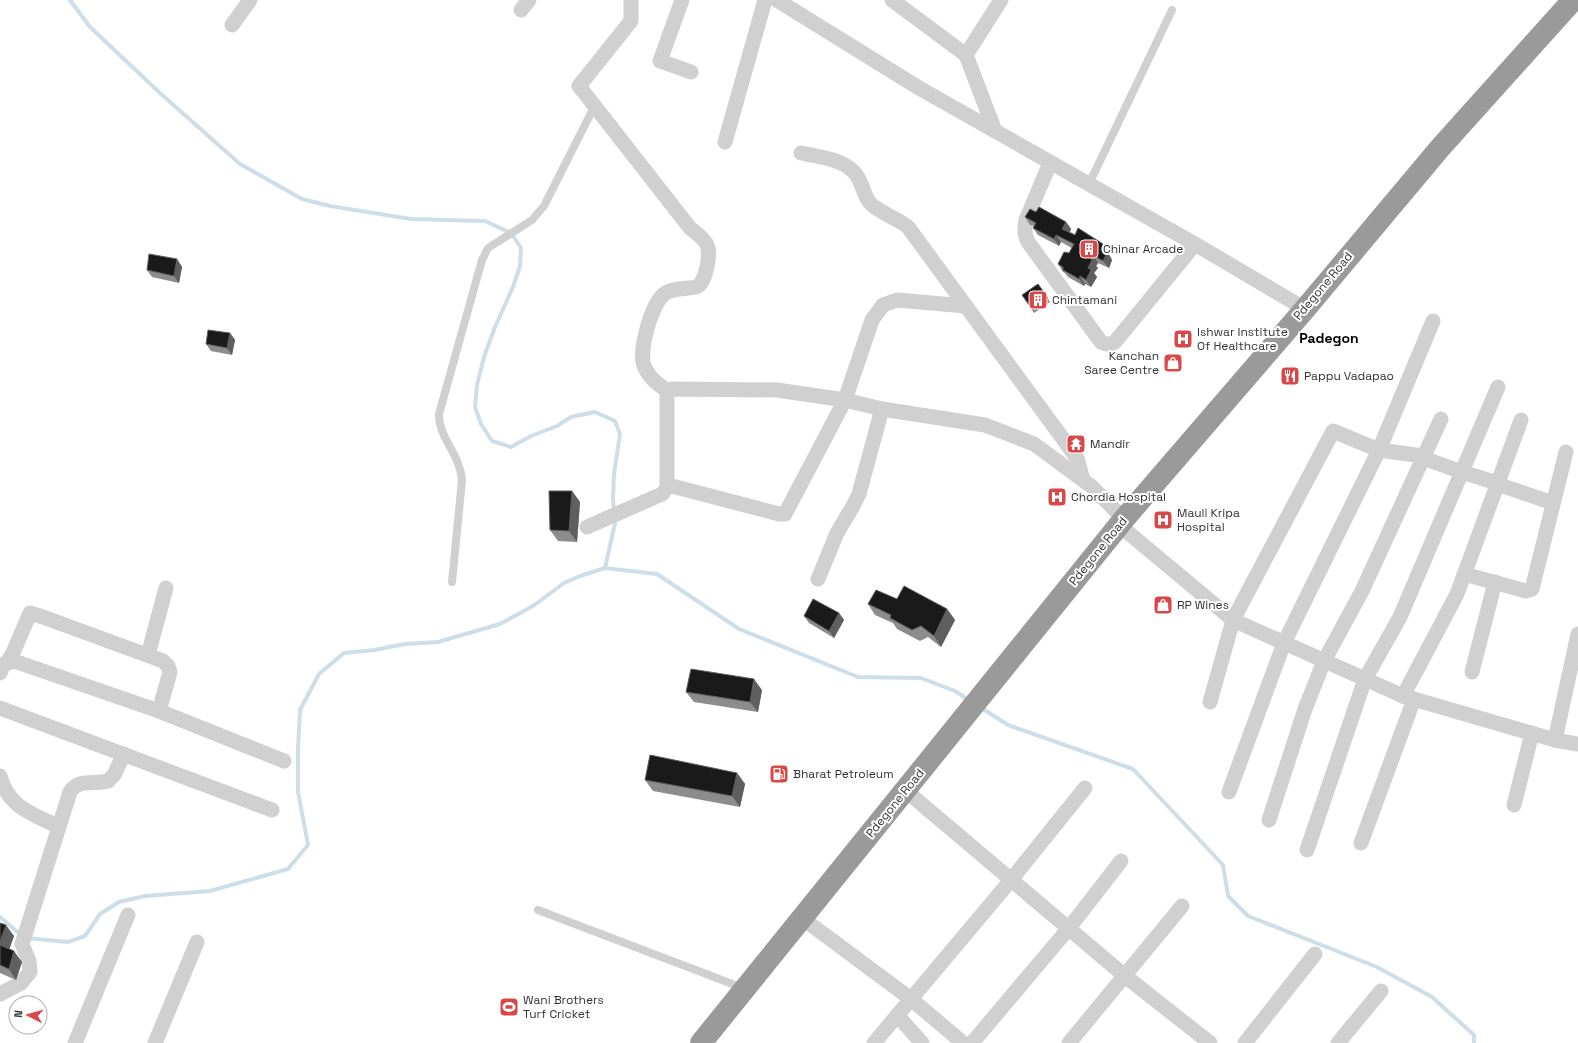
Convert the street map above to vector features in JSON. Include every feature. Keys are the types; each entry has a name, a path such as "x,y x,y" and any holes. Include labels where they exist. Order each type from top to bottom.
{"highway":[{"name":"Pdegone Road","path":"701,1043 1122,522 1440,148 1573,0"}],"street":[{"path":"232,25 250,0"},
{"path":"631,0 631,21 579,86 690,228 707,245 708,256 704,279 698,286 665,294 657,304 650,319 642,353 644,367 650,378 668,392"},
{"path":"682,0 660,62 691,72"},
{"path":"725,142 765,0"},
{"path":"777,0 919,88 1195,244 1304,309"},
{"path":"892,0 966,55 995,131"},
{"path":"966,55 1001,0"},
{"path":"801,153 840,162 850,168 857,176 866,198 871,204 908,227 1077,458 1083,480"},
{"path":"1050,163 1026,220 1024,228 1025,236 1101,342 1111,345 1115,342 1195,244"},
{"path":"668,485 779,514 785,514 845,400 872,320 883,305 897,300 966,306"},
{"path":"1229,792 1284,643 1379,450 1433,321"},
{"path":"1307,850 1365,679 1400,617 1498,387"},
{"path":"587,527 662,494 667,488 668,392 672,388 777,390 845,400 882,409 985,425 1034,444 1083,480 1122,522 1233,620 1409,698 1555,740 1578,744"},
{"path":"818,580 837,533 859,494 882,409"},
{"path":"1269,820 1305,709 1324,661 1362,592 1441,419"},
{"path":"1362,843 1409,698 1457,594 1521,420"},
{"path":"1210,702 1233,620 1333,432 1379,450 1423,456 1423,458 1553,503"},
{"path":"1464,574 1526,591 1532,589 1566,452"},
{"path":"1472,672 1495,582"},
{"path":"148,655 166,588"},
{"path":"4,667 12,655 30,613 163,661 168,666 170,672 159,711"},
{"path":"1555,740 1578,634"},
{"path":"4,667 14,661 159,711 284,760"},
{"path":"0,708 272,810"},
{"path":"1514,805 1532,733"},
{"path":"0,994 21,983 30,972 30,961 22,944 72,788 79,784 108,781 114,775 124,754"},
{"path":"0,776 11,800 21,808 59,827"},
{"path":"874,1043 1086,788"},
{"path":"905,790 1125,976 1210,1043"},
{"path":"972,1043 1069,928 1121,861"},
{"path":"1069,1043 1182,906"},
{"path":"75,1043 128,915"},
{"path":"802,918 911,999 963,1043"},
{"path":"154,1043 197,942"},
{"path":"1245,1043 1315,954"},
{"path":"1338,1043 1381,991"},
{"path":"897,1015 922,1043"}],"lane":[{"path":"1088,184 1172,10"},
{"path":"452,582 462,469 441,429 439,414 482,260 488,248 532,220 544,206 594,107"},
{"path":"538,910 745,989"}],"building":[{"name":"Chinar Arcade","path":"1039,207 1066,222 1062,229 1075,235 1078,228 1103,244 1101,250 1107,253 1103,261 1093,255 1088,268 1091,270 1086,280 1080,276 1079,279 1063,270 1063,267 1058,264 1064,252 1069,253 1074,244 1056,235 1054,239 1033,228 1036,223 1025,217 1030,209 1036,212"},
{"path":"149,254 177,259 174,276 147,270"},
{"name":"Chintamani","path":"1038,284 1048,298 1032,309 1022,295"},
{"path":"208,330 230,333 227,348 206,344"},
{"path":"549,491 572,491 569,531 550,530"},
{"path":"904,586 947,609 934,636 921,626 912,630 890,618 891,615 868,604 876,590 897,599"},
{"path":"813,599 839,613 829,631 804,616"},
{"path":"691,669 754,679 750,702 686,692"},
{"path":"650,755 737,773 732,796 645,780"},
{"path":"0,923 6,925 0,942"},
{"path":"0,945 14,951 9,969 0,965"}],"waterway":[{"path":"70,0 90,27 161,94 240,164 302,199 330,206 411,219 485,221 511,233 521,248 520,266 513,287 495,327 484,357 477,385 475,407 481,424 492,441 511,447 531,436 557,426 571,417 595,412 615,421 620,434 614,474 613,499 615,523 605,568"},
{"path":"26,938 68,942 85,936 100,914 119,902 145,896 210,891 288,869 308,845 298,792 300,710 319,674 344,653 374,650 405,644 438,642 500,624 533,606 564,583 605,568 657,574 739,629 858,677 921,678 955,691 969,700"},
{"path":"980,707 1008,725 1133,769 1223,865 1228,896 1248,916 1377,967 1432,997 1474,1035 1474,1043"},
{"path":"0,917 21,935"}],"place":[{"name":"Chinar Arcade","path":"1089,249"},
{"name":"Chintamani","path":"1038,300"},
{"name":"Ishwar Institute Of Healthcare","path":"1183,339"},
{"name":"Kanchan Saree Centre","path":"1173,363"},
{"name":"Pappu Vadapao","path":"1290,376"},
{"name":"Mandir","path":"1076,444"},
{"name":"Chordia Hospital","path":"1057,497"},
{"name":"Mauli Kripa Hospital","path":"1163,520"},
{"name":"RP Wines","path":"1163,605"},
{"name":"Bharat Petroleum","path":"779,774"},
{"name":"Wani Brothers Turf Cricket","path":"509,1007"}],"district":[{"name":"Padegon","path":"1329,338"}]}
